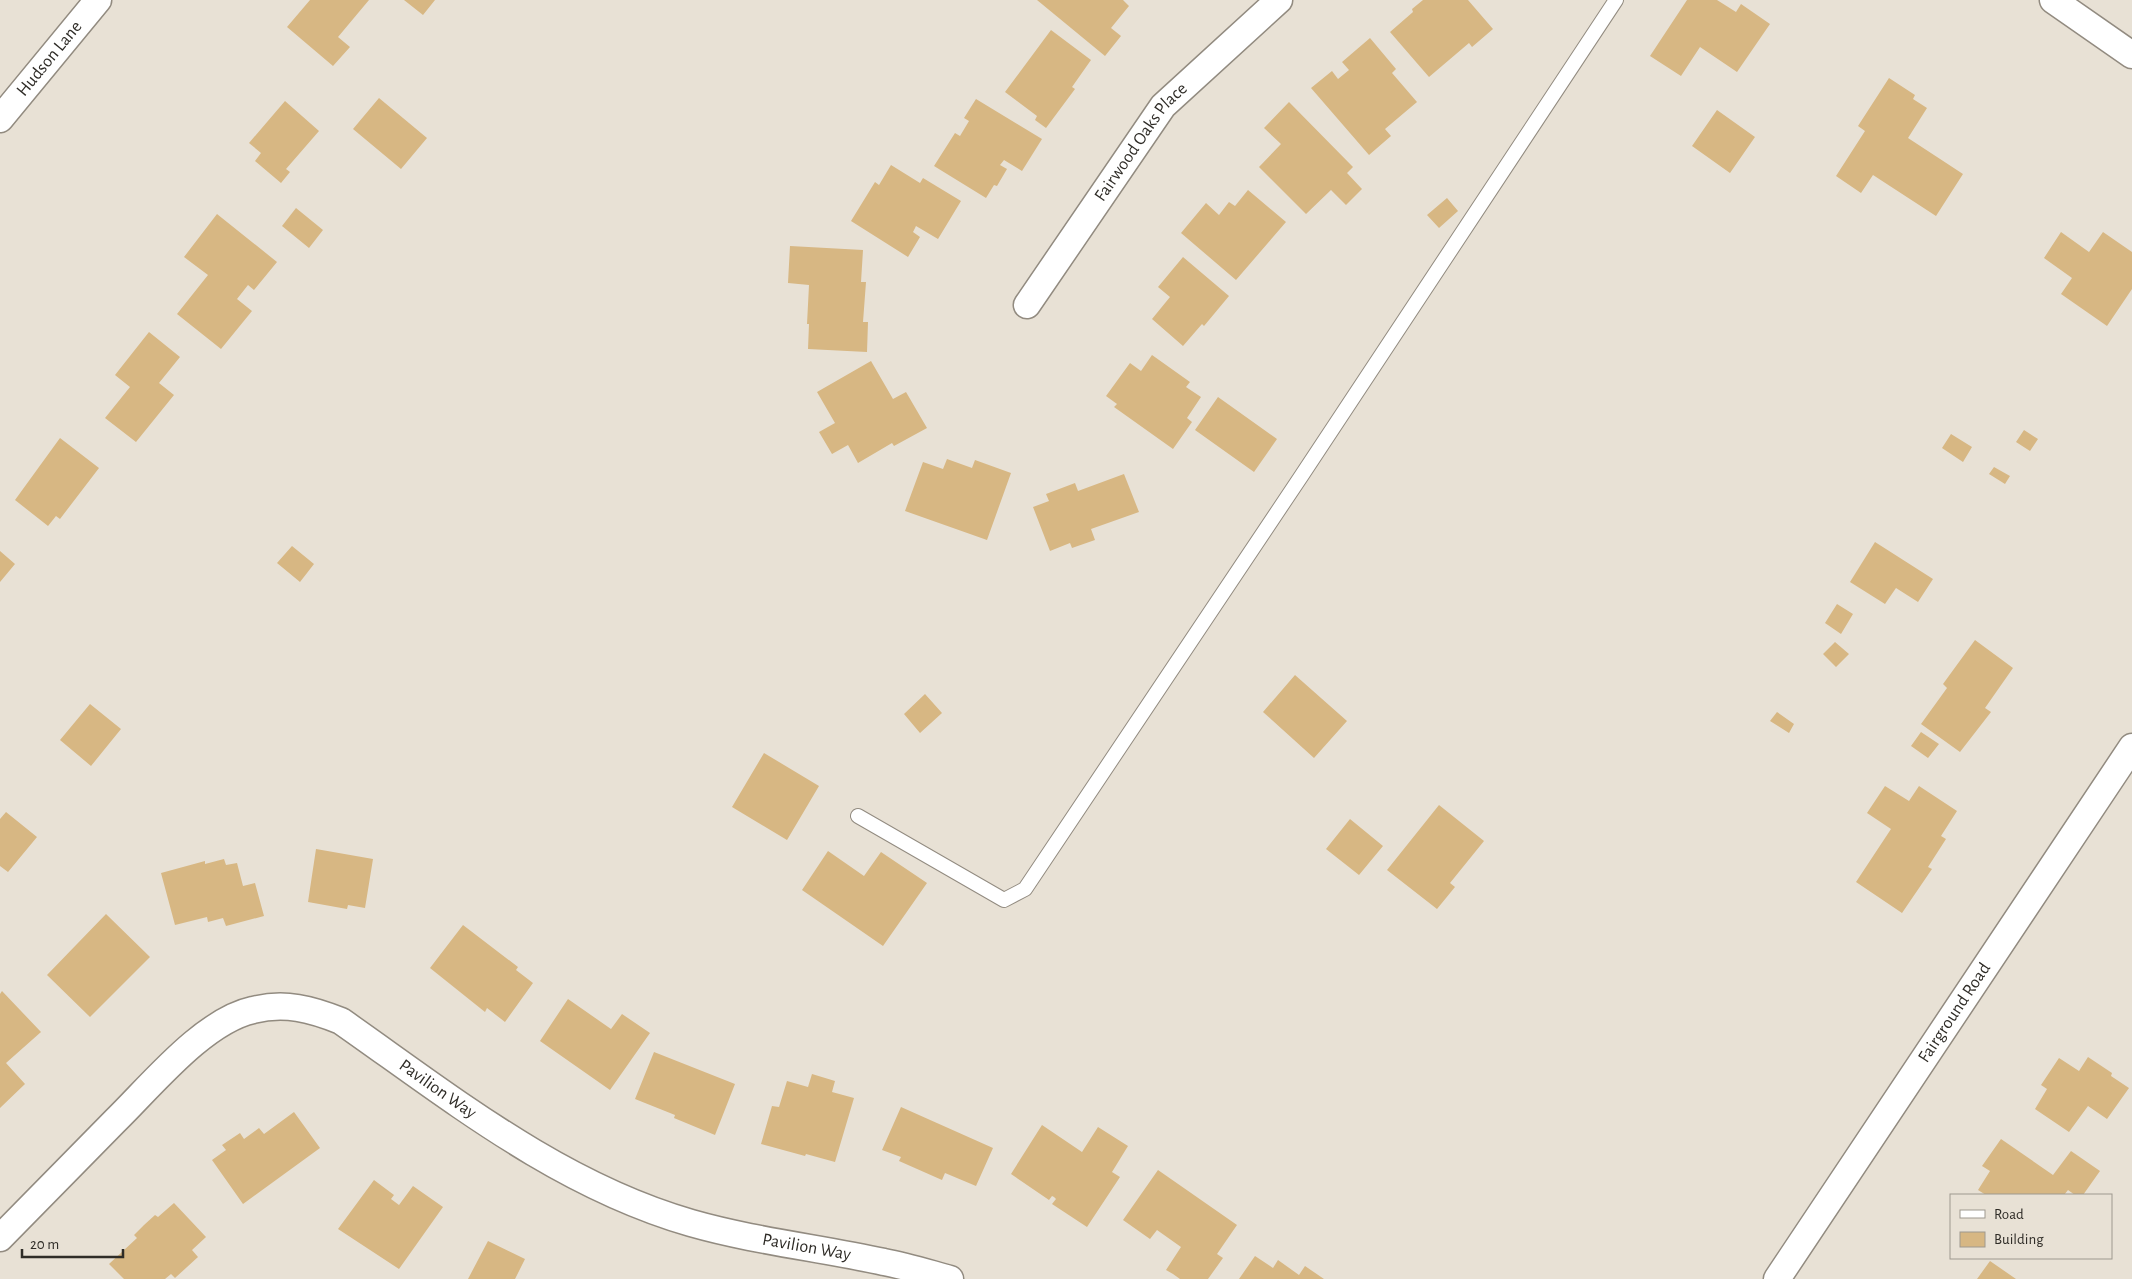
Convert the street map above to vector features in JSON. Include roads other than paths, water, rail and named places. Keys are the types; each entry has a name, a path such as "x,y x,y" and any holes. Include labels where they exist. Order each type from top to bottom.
{"street":[{"name":"Hudson Lane","path":"0,119 98,0"},
{"name":"Fairwood Oaks Place","path":"1027,305 1162,106 1279,0"},
{"path":"2053,0 2132,55"},
{"name":"Fairground Road","path":"1777,1279 2132,747"},
{"name":"Pavilion Way","path":"0,1238 188,1048 223,1021 252,1010 282,1006 313,1010 341,1021 505,1136 572,1175 643,1206 690,1223 761,1240 885,1262 950,1279"}],"lane":[{"path":"858,816 1004,900 1025,889 1297,483 1616,0"}]}
